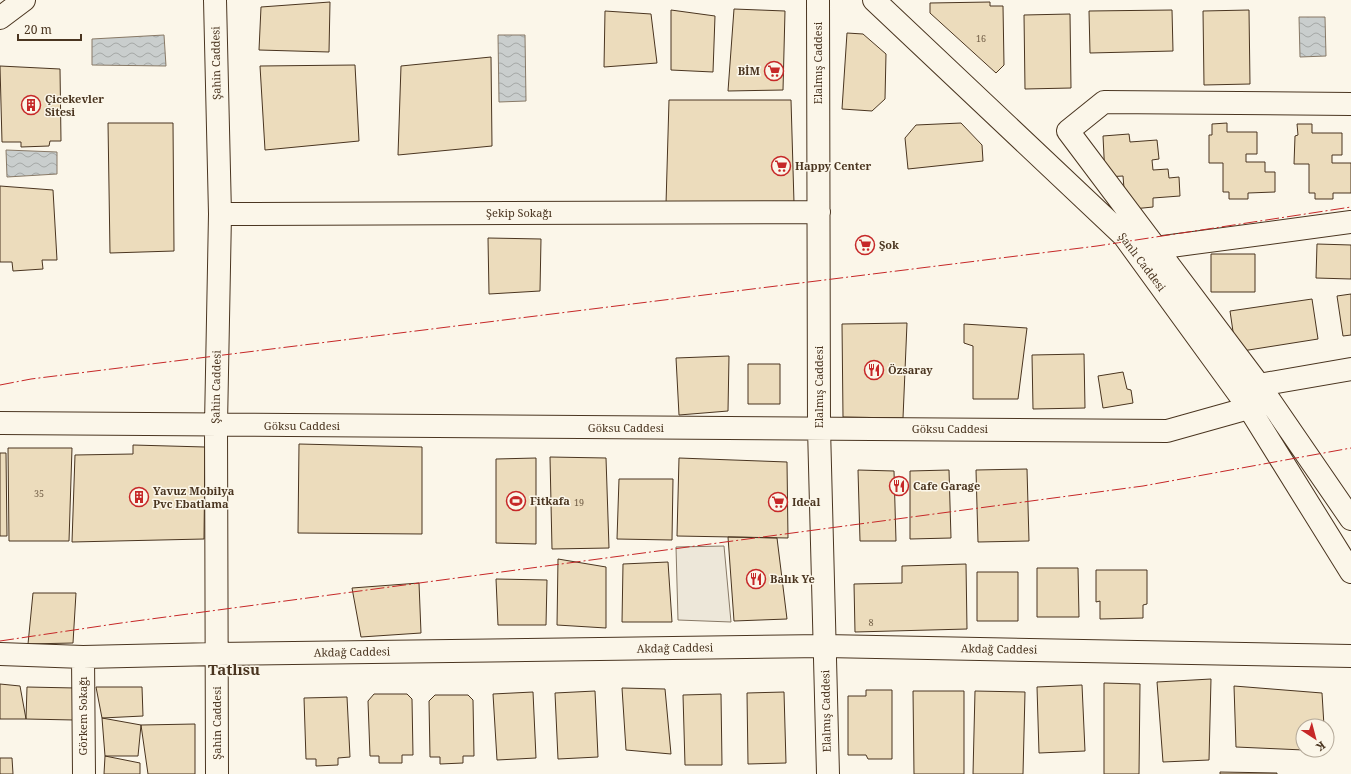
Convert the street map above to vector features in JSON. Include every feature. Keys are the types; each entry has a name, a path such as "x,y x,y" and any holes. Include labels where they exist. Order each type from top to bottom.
{"street":[{"path":"0,18 24,0"},
{"name":"Şahin Caddesi","path":"215,0 220,214 216,425 217,774"},
{"name":"Elalmış Caddesi","path":"818,0 818,428 828,774"},
{"name":"Şanlı Caddesi","path":"874,0 1124,236 1248,408 1351,572"},
{"path":"1351,104 1104,102 1068,131 1259,385 1351,519"},
{"name":"Şekip Sokağı","path":"220,214 819,212"},
{"path":"1156,248 1351,222"},
{"path":"1259,385 1351,369"},
{"name":"Göksu Caddesi","path":"0,424 1167,431 1248,408"},
{"name":"Akdağ Caddesi","path":"0,654 83,657 825,646 1351,656"},
{"name":"Görkem Sokağı","path":"83,657 84,774"}],"shaded area":[{"path":"724,546 731,622 678,620 676,547"}],"water":[{"path":"1299,17 1325,17 1326,56 1300,57"},
{"path":"164,35 166,66 92,65 92,39"},
{"path":"498,35 525,35 526,101 499,102"},
{"path":"6,150 57,152 57,174 7,177"}],"building":[{"path":"330,2 329,52 259,50 261,7"},
{"path":"990,2 990,6 1003,6 1004,65 996,73 930,13 930,3"},
{"path":"734,9 785,11 783,90 728,91"},
{"path":"671,10 715,16 713,72 671,70"},
{"path":"1172,10 1173,51 1090,53 1089,11"},
{"path":"1249,10 1250,84 1204,85 1203,11"},
{"path":"605,11 651,14 657,63 604,67"},
{"path":"1070,14 1071,88 1025,89 1024,15"},
{"path":"847,33 863,34 886,54 885,99 872,111 842,109"},
{"path":"491,57 492,146 398,155 401,66"},
{"path":"355,65 359,141 265,150 260,66"},
{"name":"Çicekevler Sitesi","path":"0,66 60,69 61,141 50,141 49,146 21,147 21,142 2,142"},
{"path":"669,100 791,100 794,203 666,204"},
{"path":"108,123 173,123 174,251 110,253"},
{"path":"961,123 982,145 983,161 908,169 905,138 916,125"},
{"path":"1227,123 1227,132 1257,132 1257,154 1246,154 1246,162 1265,162 1265,172 1275,172 1275,192 1248,193 1248,199 1229,199 1229,192 1223,192 1223,163 1209,163 1209,135 1212,135 1212,124"},
{"path":"1297,124 1312,124 1312,133 1342,133 1342,155 1332,155 1332,163 1351,163 1351,193 1333,193 1333,199 1315,199 1315,193 1309,193 1309,164 1294,164 1295,136 1298,135"},
{"path":"1129,134 1130,142 1157,140 1159,159 1152,160 1153,170 1168,169 1169,178 1179,177 1180,196 1153,198 1153,207 1133,209 1125,201 1123,176 1105,177 1103,136"},
{"path":"0,186 53,190 57,260 42,260 43,269 13,271 12,262 0,262"},
{"path":"488,238 541,239 540,291 489,294"},
{"path":"1317,244 1351,245 1351,279 1316,278"},
{"path":"1211,254 1255,254 1255,292 1211,292"},
{"path":"1351,294 1351,335 1343,336 1337,296"},
{"path":"1312,299 1318,339 1236,352 1230,311"},
{"name":"Özsaray","path":"907,323 903,418 843,417 842,324"},
{"path":"964,324 1027,328 1018,399 973,399 973,346 964,343"},
{"path":"1084,354 1085,408 1033,409 1032,355"},
{"path":"729,356 728,411 679,415 676,358"},
{"path":"748,364 780,364 780,404 748,404"},
{"path":"1123,372 1127,389 1131,390 1133,403 1103,408 1098,376"},
{"path":"299,444 422,447 422,534 298,533"},
{"name":"Yavuz Mobilya Pvc Ebatlama","path":"133,445 205,447 204,539 72,542 75,455 133,454"},
{"path":"8,448 72,448 69,541 9,541"},
{"path":"0,453 6,453 7,536 0,536"},
{"path":"550,457 606,458 609,548 552,549"},
{"name":"Fitkafa","path":"536,458 536,544 496,543 496,459"},
{"path":"679,458 787,462 788,538 677,536"},
{"path":"1027,469 1029,541 978,542 976,470"},
{"path":"858,470 894,471 896,541 860,541"},
{"path":"949,470 951,538 910,539 910,471"},
{"path":"619,479 673,479 672,540 617,539"},
{"name":"Balık Ye","path":"728,537 777,538 787,619 734,621"},
{"path":"558,559 606,567 606,628 557,625"},
{"path":"668,562 672,622 622,622 623,564"},
{"path":"966,564 967,629 855,632 854,584 902,583 902,566"},
{"path":"1037,568 1078,568 1079,617 1037,617"},
{"path":"1096,570 1147,570 1147,604 1143,605 1143,618 1100,619 1100,601 1096,602"},
{"path":"977,572 1018,572 1018,621 977,621"},
{"path":"496,579 547,580 546,625 498,625"},
{"path":"419,583 421,633 361,637 352,588"},
{"path":"33,593 76,593 73,643 28,644"},
{"path":"1211,679 1209,760 1163,762 1157,682"},
{"path":"1104,683 1140,684 1139,774 1104,774"},
{"path":"0,684 20,686 26,719 0,719"},
{"path":"1082,685 1085,751 1039,753 1037,687"},
{"path":"1234,686 1322,693 1324,718 1295,718 1295,750 1236,747"},
{"path":"27,687 75,688 74,720 26,719"},
{"path":"96,687 142,687 143,716 102,718"},
{"path":"622,688 665,689 671,754 626,750"},
{"path":"866,690 892,690 892,759 868,759 866,755 848,755 848,696 866,696"},
{"path":"595,691 598,757 558,759 555,693"},
{"path":"913,691 964,691 964,774 914,774"},
{"path":"975,691 1025,692 1023,774 973,774"},
{"path":"533,692 536,758 497,760 493,694"},
{"path":"784,692 786,763 748,764 747,693"},
{"path":"374,694 407,694 412,699 413,755 402,755 402,763 379,763 379,756 370,756 368,701"},
{"path":"721,694 722,765 685,765 683,695"},
{"path":"435,695 468,695 473,700 474,756 463,756 463,763 440,764 440,757 430,757 429,701"},
{"path":"347,697 350,757 338,758 338,765 316,766 316,759 306,759 304,698"},
{"path":"102,718 141,725 138,756 105,756"},
{"path":"195,724 195,774 148,774 141,725"},
{"path":"105,756 140,763 140,774 104,774"},
{"path":"0,758 12,758 13,774 0,774"},
{"path":"1220,772 1277,773 1277,774 1220,774"}],"power":[{"path":"0,385 31,379 1097,246 1351,207"},
{"path":"0,641 121,623 1143,486 1351,448"}],"place":[{"name":"BİM","path":"774,71"},
{"name":"Çicekevler Sitesi","path":"31,105"},
{"name":"Happy Center","path":"781,166"},
{"name":"Şok","path":"865,245"},
{"name":"Özsaray","path":"874,370"},
{"name":"Cafe Garage","path":"899,486"},
{"name":"Yavuz Mobilya Pvc Ebatlama","path":"139,497"},
{"name":"Fitkafa","path":"516,501"},
{"name":"Ideal","path":"778,502"},
{"name":"Balık Ye","path":"756,579"}],"district":[{"name":"Tatlısu","path":"234,670"}]}
